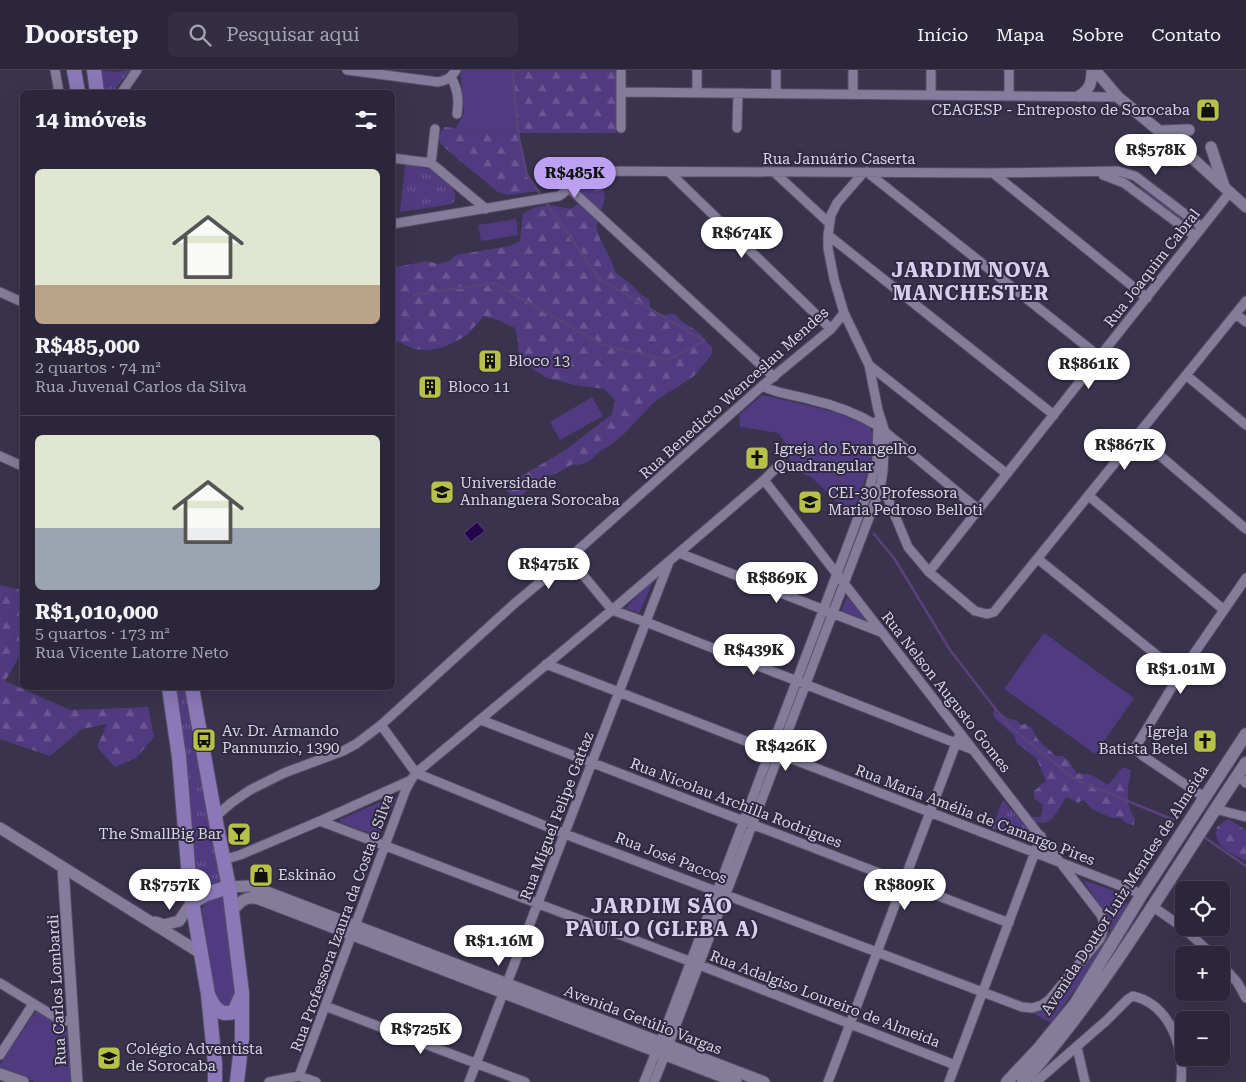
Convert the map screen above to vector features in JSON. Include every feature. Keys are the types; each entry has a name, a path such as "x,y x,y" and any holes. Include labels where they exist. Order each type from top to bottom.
{"main road":[{"path":"74,70 78,90"},
{"path":"94,70 97,90"},
{"path":"169,690 179,757 190,890 208,994 215,1082"},
{"path":"192,690 229,887 242,993 242,1038 237,1082"},
{"name":"Avenida Doutor Luiz Mendes de Almeida","path":"1007,1082 1039,1048 1074,1004 1142,894 1246,734"},
{"name":"Avenida Doutor Luiz Mendes de Almeida","path":"1023,1082 1083,1010 1215,809 1242,779 1246,763"},
{"path":"1219,774 1229,773 1242,779"},
{"path":"1212,786 1210,801 1215,809"},
{"path":"192,902 206,894 229,887"},
{"path":"208,994 214,1007 220,1013 227,1014 234,1012 242,993"}],"street":[{"path":"55,70 59,90"},
{"path":"123,90 137,70"},
{"path":"348,70 438,82 446,80 453,73"},
{"path":"621,70 621,128"},
{"path":"697,70 697,92"},
{"path":"776,70 776,93"},
{"path":"853,70 853,94"},
{"path":"931,70 931,95"},
{"path":"1009,70 1009,96"},
{"path":"1079,96 1091,84 1093,70"},
{"path":"1093,70 1118,97 1160,131 1246,207"},
{"path":"453,73 459,100 457,114"},
{"path":"621,92 1118,97"},
{"path":"738,93 738,128"},
{"path":"430,163 435,129"},
{"path":"1160,131 1189,130"},
{"path":"1211,148 1227,190"},
{"path":"395,158 430,163 486,209"},
{"name":"Rua Januário Caserta","path":"569,188 580,174 585,171 993,173 1118,171 1135,176 1202,228"},
{"path":"669,172 831,329"},
{"path":"774,172 829,223"},
{"path":"644,1082 662,1049 695,964 727,894 880,489 883,470 882,429 869,365 844,313 834,279 828,248 829,223 837,203 865,172 1100,357"},
{"path":"1093,172 1112,177 1124,183 1195,236"},
{"path":"993,173 1147,298"},
{"path":"395,224 559,196 569,188 774,377"},
{"name":"Rua Joaquim Cabral","path":"929,572 1202,228 1227,190"},
{"path":"465,213 470,198 469,194"},
{"path":"828,235 1054,415"},
{"path":"0,292 20,301"},
{"path":"870,486 880,489 886,494 908,546 929,572 975,611 987,614 998,610 1246,301"},
{"name":"Rua Benedicto Wenceslau Mendes","path":"215,818 230,803 250,790 284,772 343,751 356,744 381,725 514,604 569,558 762,386 831,329 844,313"},
{"path":"1236,314 1246,322"},
{"path":"869,365 1007,474"},
{"path":"1186,376 1246,425"},
{"path":"762,386 769,390 812,400 864,417 882,429 979,510"},
{"path":"695,964 717,890 870,486 882,429"},
{"path":"1137,436 1246,529"},
{"path":"0,456 20,465"},
{"path":"224,860 320,821 413,776 612,610 764,480 781,463"},
{"name":"Rua Nelson Augusto Gomes","path":"764,480 1062,863 1104,921"},
{"path":"1089,496 1224,610"},
{"path":"679,553 883,633"},
{"path":"569,558 612,610 972,749"},
{"path":"1038,559 1180,674"},
{"name":"Rua Miguel Felipe Gattaz","path":"469,1082 670,560"},
{"path":"1204,797 1143,756 1138,751 1138,742 1180,674 1246,578"},
{"name":"Rua Maria Amélia de Camargo Pires","path":"546,664 1142,894"},
{"name":"Rua Nicolau Archilla Rodrigues","path":"481,720 1009,923"},
{"path":"381,725 413,776"},
{"path":"828,1082 960,732"},
{"name":"Rua José Paccos","path":"413,776 717,890 1022,1008 1032,1008 1046,1002 1100,939 1104,928 1104,921"},
{"name":"Rua Professora Izaura da Costa e Silva","path":"299,1076 413,776"},
{"path":"1215,809 1246,817"},
{"name":"Rua Adalgiso Loureiro de Almeida","path":"320,821 955,1065"},
{"path":"0,828 202,954"},
{"path":"949,1082 1041,836"},
{"name":"Rua Carlos Lombardi","path":"64,868 77,1082"},
{"name":"Rua Carlos Lombardi","path":"66,897 71,889 80,883 92,885"},
{"name":"Avenida Getúlio Vargas","path":"229,887 249,886 259,889 353,931"},
{"name":"Avenida Getúlio Vargas","path":"232,911 244,899 255,897 353,931 505,988 662,1049 736,1082"},
{"path":"147,919 164,925 176,923 183,917 192,902"},
{"path":"1152,906 1182,927 1203,946"},
{"path":"1230,974 1246,998"},
{"path":"0,982 62,1021 68,1021 73,1016"},
{"path":"1036,1082 1133,996 1144,999 1159,1010 1167,1020 1180,1050 1181,1082"},
{"path":"0,1055 33,1004"},
{"path":"325,1006 524,1082"},
{"path":"1076,1047 1084,1082"},
{"path":"654,1082 662,1049"},
{"name":"Avenida Getúlio Vargas","path":"662,1049 764,1082"},
{"path":"0,1074 23,1082"},
{"path":"269,1082 299,1076 316,1082"}],"green space":[{"path":"98,70 116,72 130,70 115,90 101,90"},
{"path":"460,70 514,70 513,80 518,133 456,128 464,113"},
{"path":"514,70 616,70 616,133 518,133 513,80"},
{"path":"445,127 518,133 527,175 538,191 508,195 498,192 445,148 440,142 438,135"},
{"path":"405,165 429,169 439,174 453,189 455,199 452,204 400,212"},
{"path":"593,177 611,178 610,186 603,187 605,198 596,227 616,273 641,295 649,299 650,310 657,315 675,314 698,332 712,347 712,354 694,376 654,402 624,434 589,461 579,465 573,464 557,473 540,479 520,497 512,496 506,490 513,481 567,449 612,414 615,400 604,389 575,385 547,378 525,364 518,351 515,328 484,316 466,336 444,347 428,350 415,349 395,341 395,267 427,261 438,264 449,261 456,255 510,246 520,241 523,214 541,206 556,206 570,209 584,201 575,191 584,180"},
{"path":"1141,185 1196,227 1194,230 1139,189"},
{"path":"516,219 518,235 481,241 478,225"},
{"path":"762,395 836,412 870,427 873,436 871,459 864,484 851,515 811,477 789,469 790,449 778,433 740,427 739,415"},
{"path":"592,397 603,416 560,440 550,422"},
{"path":"655,577 639,613 626,608"},
{"path":"0,585 20,590 20,655 5,681 20,688 20,690 25,690 70,710 148,707 154,737 136,758 115,767 97,747 107,724 82,729 50,756 0,739"},
{"path":"847,597 867,621 841,611"},
{"path":"1044,633 1134,698 1095,754 1004,689"},
{"path":"174,690 187,690 205,798 220,870 220,883 203,891 200,886 196,885"},
{"path":"994,708 1009,719 1016,720 1021,725 1025,724 1031,727 1038,740 1056,756 1062,756 1068,760 1077,774 1089,775 1108,785 1123,767 1131,770 1128,801 1135,818 1134,825 1125,823 1122,818 1112,818 1092,809 1084,800 1079,803 1066,797 1049,821 1039,823 1033,820 1032,817 1041,817 1043,805 1034,798 1034,791 1046,781 1037,759 1017,743 1014,735 994,717"},
{"path":"394,796 396,798 379,837 339,820"},
{"path":"1003,800 1033,835 1030,842 992,828"},
{"path":"1228,819 1246,830 1246,861 1229,852 1217,839 1217,827"},
{"path":"1083,880 1120,893 1128,904 1115,934 1051,1023 1033,1013 1048,1005 1065,989 1111,930 1106,914"},
{"path":"223,896 238,999 235,1007 217,1005 202,910 205,903"},
{"path":"36,1011 68,1030 72,1082 35,1082 0,1070 0,1064"}],"water":[{"path":"477,522 485,531 471,542 464,533"}],"waterway":[{"path":"514,70 513,80 518,133 527,175 599,279 705,341"},
{"path":"413,295 494,283 603,345 667,360 705,341"},
{"path":"874,534 894,558 950,650 1008,725 1074,779 1174,820"},
{"path":"1204,837 1246,866"}],"place":[{"name":"CEAGESP - Entreposto de Sorocaba","path":"1208,110"},
{"name":"Bloco 13","path":"490,361"},
{"name":"Bloco 11","path":"430,387"},
{"name":"Igreja do Evangelho Quadrangular","path":"757,458"},
{"name":"Universidade Anhanguera Sorocaba","path":"442,492"},
{"name":"CEI-30 Professora Maria Pedroso Belloti","path":"810,502"},
{"name":"Av. Dr. Armando Pannunzio, 1390","path":"204,740"},
{"name":"Igreja Batista Betel","path":"1205,741"},
{"name":"The SmallBig Bar","path":"239,834"},
{"name":"Eskinão","path":"261,875"},
{"name":"Colégio Adventista de Sorocaba","path":"109,1058"}],"district":[{"name":"JARDIM NOVA MANCHESTER","path":"971,282"},
{"name":"JARDIM SÃO PAULO (GLEBA A)","path":"662,918"}]}
